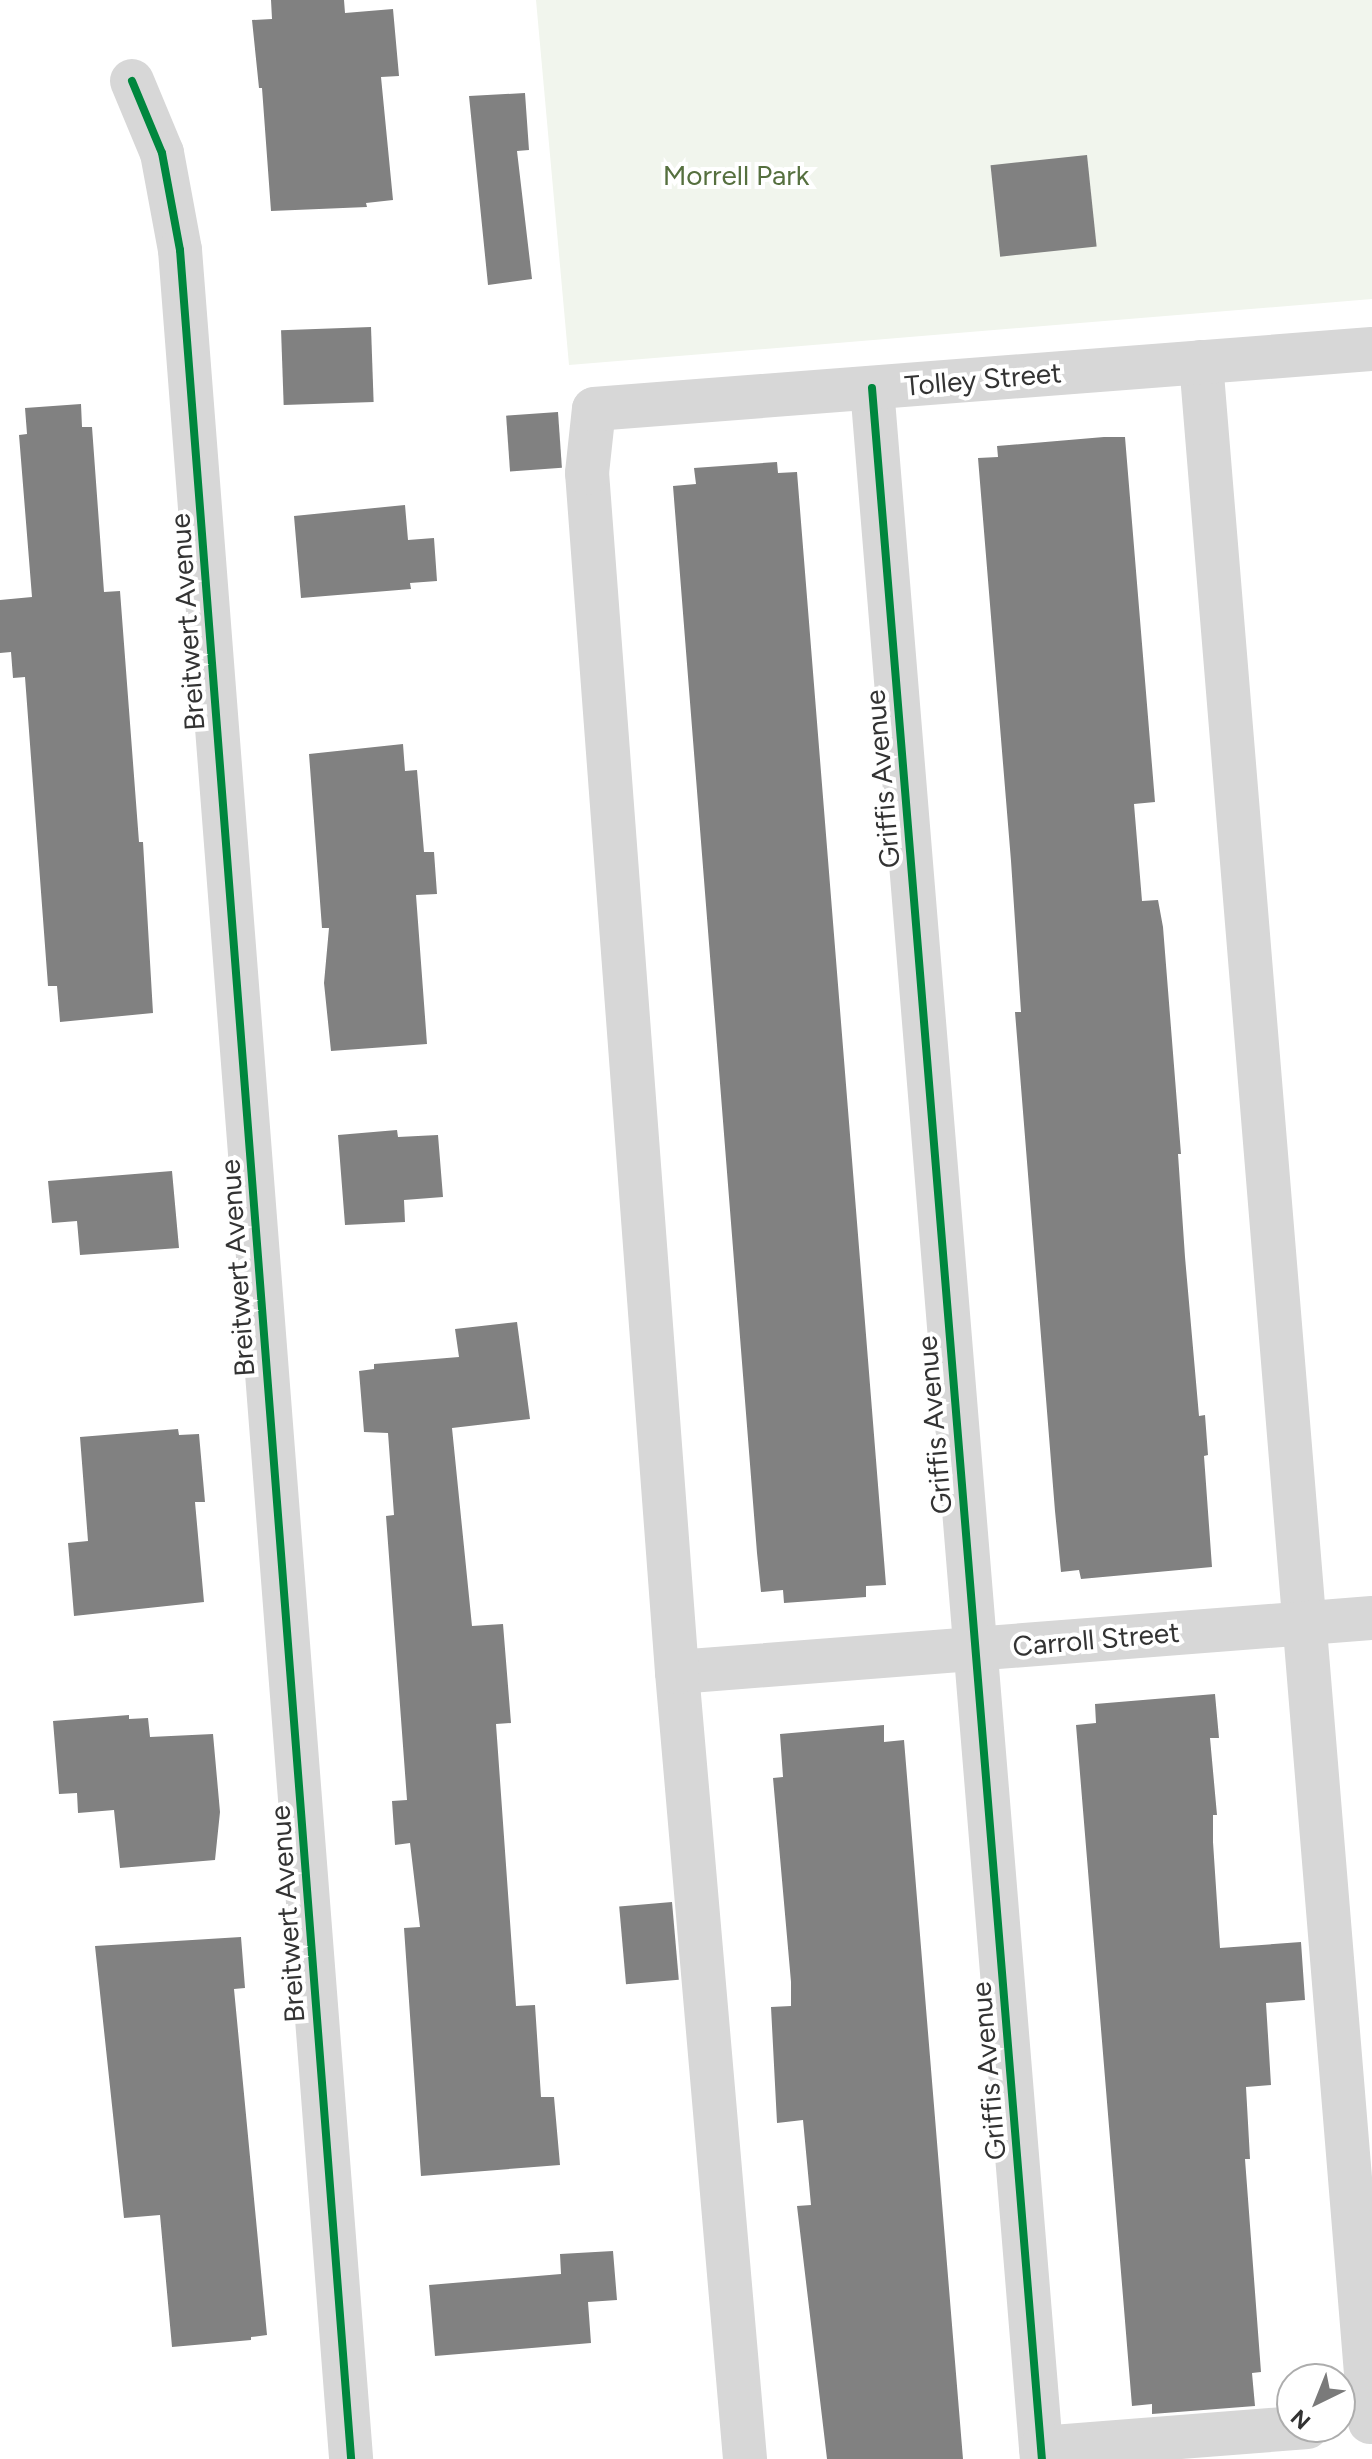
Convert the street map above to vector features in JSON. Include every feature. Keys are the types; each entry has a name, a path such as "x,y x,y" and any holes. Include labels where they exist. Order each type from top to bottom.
{"street":[{"name":"Breitwert Avenue","path":"132,81 162,153 180,250 351,2459"},
{"name":"Tolley Street","path":"677,1672 587,473 594,409 1372,349"},
{"path":"1201,362 1304,1623 1361,2423"},
{"name":"Griffis Avenue","path":"872,388 1041,2453"},
{"name":"Carroll Street","path":"677,1672 1372,1618"},
{"path":"677,1672 745,2459"},
{"path":"1041,2453 1276,2430"}],"green space":[{"name":"Morrell Park","path":"536,0 1372,0 1372,299 569,365"}],"building":[{"path":"271,0 344,0 345,13 393,9 399,76 381,77 393,200 366,203 367,207 271,211 262,88 259,88 252,20 272,19"},
{"path":"525,93 529,150 517,151 532,279 488,285 469,96"},
{"path":"1087,155 1097,246 1000,257 991,165"},
{"path":"371,327 374,402 284,405 281,330"},
{"path":"81,404 82,427 92,427 104,592 120,591 139,842 143,842 153,1013 60,1022 57,986 48,986 25,677 13,678 11,652 0,653 0,600 32,597 19,435 27,434 25,408"},
{"path":"558,412 562,468 510,471 506,416"},
{"path":"1125,437 1155,802 1134,804 1142,901 1158,900 1163,927 1181,1154 1178,1154 1185,1257 1199,1416 1205,1415 1208,1455 1204,1456 1212,1567 1081,1579 1079,1570 1061,1572 1055,1511 1015,1012 1021,1012 1011,861 978,458 998,457 997,446"},
{"path":"777,462 778,473 797,472 886,1585 866,1586 866,1597 784,1603 783,1590 761,1592 757,1553 673,486 696,484 694,468"},
{"path":"405,505 408,540 434,538 437,581 410,583 411,589 301,598 294,516"},
{"path":"403,744 405,771 417,770 424,852 434,852 437,894 416,895 427,1044 331,1051 324,983 329,928 322,928 309,754"},
{"path":"397,1130 398,1137 438,1135 443,1197 404,1200 405,1222 345,1225 338,1135"},
{"path":"172,1171 179,1248 80,1255 77,1221 52,1223 48,1181"},
{"path":"517,1322 530,1419 452,1428 472,1626 503,1624 511,1723 496,1724 516,2006 535,2005 541,2097 554,2097 560,2165 421,2176 404,1928 420,1927 410,1843 395,1845 392,1801 407,1800 386,1516 394,1515 388,1433 364,1432 359,1371 374,1369 374,1364 459,1357 455,1329"},
{"path":"178,1429 179,1435 199,1434 205,1502 195,1502 204,1602 74,1616 68,1543 88,1541 80,1437"},
{"path":"1215,1694 1219,1738 1210,1738 1217,1815 1213,1815 1213,1842 1220,1948 1301,1942 1305,2000 1266,2003 1271,2085 1246,2087 1250,2159 1245,2159 1261,2372 1252,2373 1255,2406 1152,2414 1152,2404 1132,2406 1076,1725 1096,1723 1095,1704"},
{"path":"129,1715 129,1719 148,1718 150,1737 213,1734 220,1812 215,1860 120,1868 114,1810 78,1813 77,1793 59,1794 53,1721"},
{"path":"884,1725 884,1742 904,1740 963,2459 827,2459 797,2206 811,2205 803,2120 777,2123 771,2007 791,2006 773,1778 783,1777 780,1734"},
{"path":"672,1902 679,1980 626,1984 619,1907"},
{"path":"241,1937 245,1988 234,1989 267,2335 251,2337 251,2340 172,2347 160,2215 124,2218 95,1946"},
{"path":"613,2251 617,2300 588,2302 591,2343 435,2356 429,2285 561,2274 560,2254"}],"cycle path":[{"path":"132,81 162,153 180,250 351,2459"},
{"path":"872,388 1042,2459"}]}
